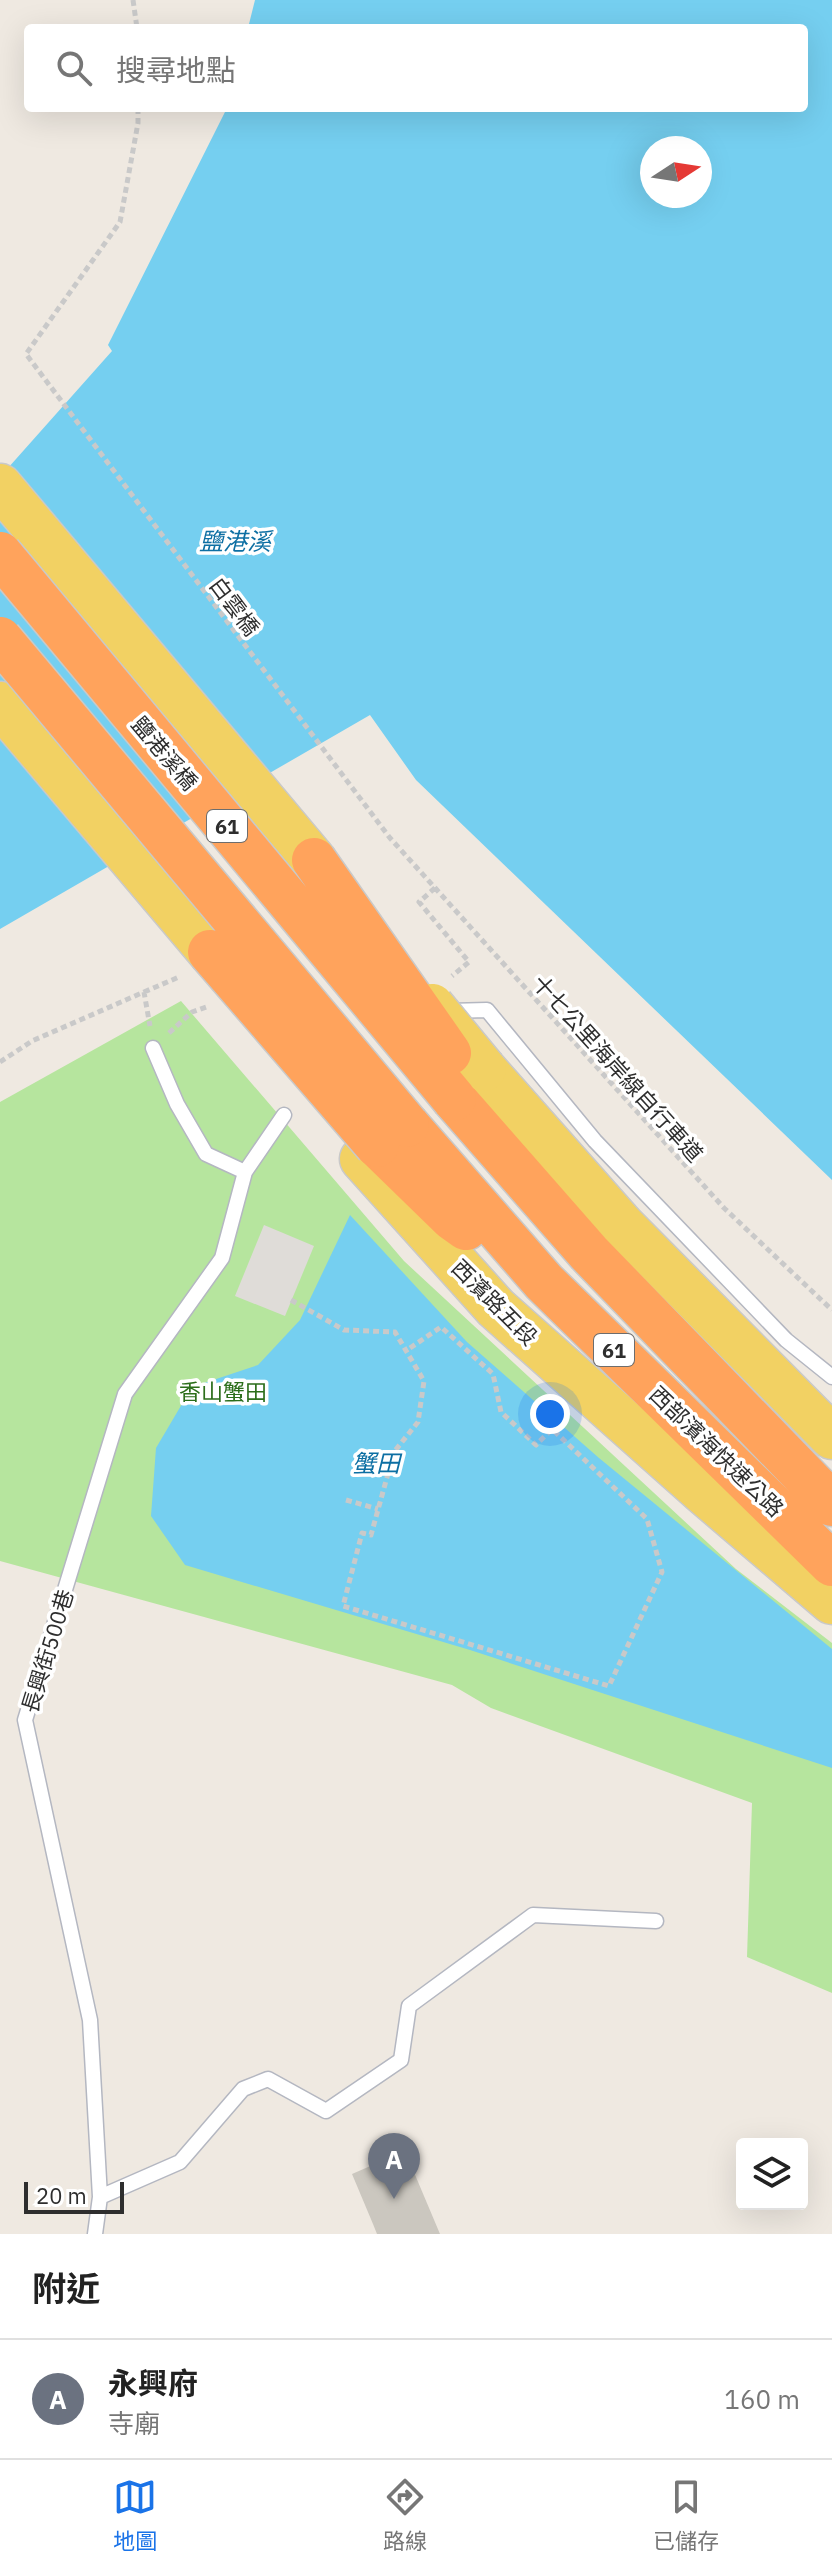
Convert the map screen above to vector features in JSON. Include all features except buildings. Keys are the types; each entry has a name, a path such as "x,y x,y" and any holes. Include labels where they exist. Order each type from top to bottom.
{"highway":[{"name":"鹽港溪橋","path":"0,554 470,1084"},
{"name":"61","path":"0,639 382,1143"},
{"path":"314,860 470,1084"},
{"path":"194,965 382,1143"},
{"name":"西部濱海快速公路","path":"470,1084 589,1253 832,1504"},
{"name":"西部濱海快速公路","path":"382,1143 544,1282 832,1564"}],"main road":[{"name":"鹽港溪橋","path":"0,486 314,860"},
{"path":"0,704 194,965"},
{"name":"61","path":"470,1084 623,1226 832,1437"},
{"name":"西濱路五段","path":"382,1143 496,1308 832,1602"}],"lane":[{"path":"404,1012 487,1010 595,1141 786,1340 832,1377"},
{"path":"153,1048 177,1104 206,1154 245,1172"},
{"name":"長興街500巷","path":"95,2234 100,2197 90,2020 25,1720 125,1394 222,1258 245,1172 284,1115"},
{"path":"100,2197 180,2162 243,2089 268,2079 326,2111 401,2060 409,2006 533,1915 656,1921"}],"path":[{"path":"133,0 136,24"},
{"name":"白雲橋","path":"138,112 120,222 26,354 390,838"},
{"name":"十七公里海岸線自行車道","path":"390,838 724,1208 832,1310"},
{"path":"0,1062 32,1041 144,992 194,965"},
{"path":"144,992 153,1048"},
{"path":"291,1300 344,1330 395,1332 424,1381 418,1422 394,1452 371,1535 362,1533 343,1606 609,1686 662,1572 647,1519 552,1429 536,1445 501,1412 493,1374 441,1327 407,1350"},
{"path":"346,1500 378,1509"}],"green space":[{"name":"香山蟹田","path":"181,1001 404,1261 736,1569 832,1643 832,1993 747,1957 752,1803 491,1708 452,1685 0,1561 0,1102"}],"shaded area":[{"path":"264,1225 314,1246 285,1316 235,1296"}],"water":[{"name":"鹽港溪","path":"255,0 832,0 832,1180 416,780 370,715 0,929 0,477 112,351 108,345 225,112 808,112 808,24 249,24"},
{"name":"蟹田","path":"350,1215 467,1342 599,1458 832,1649 832,1768 470,1650 185,1565 151,1516 156,1448 192,1387 258,1365 300,1320"}],"place":[{"name":"永興府","path":"394,2199"}]}
